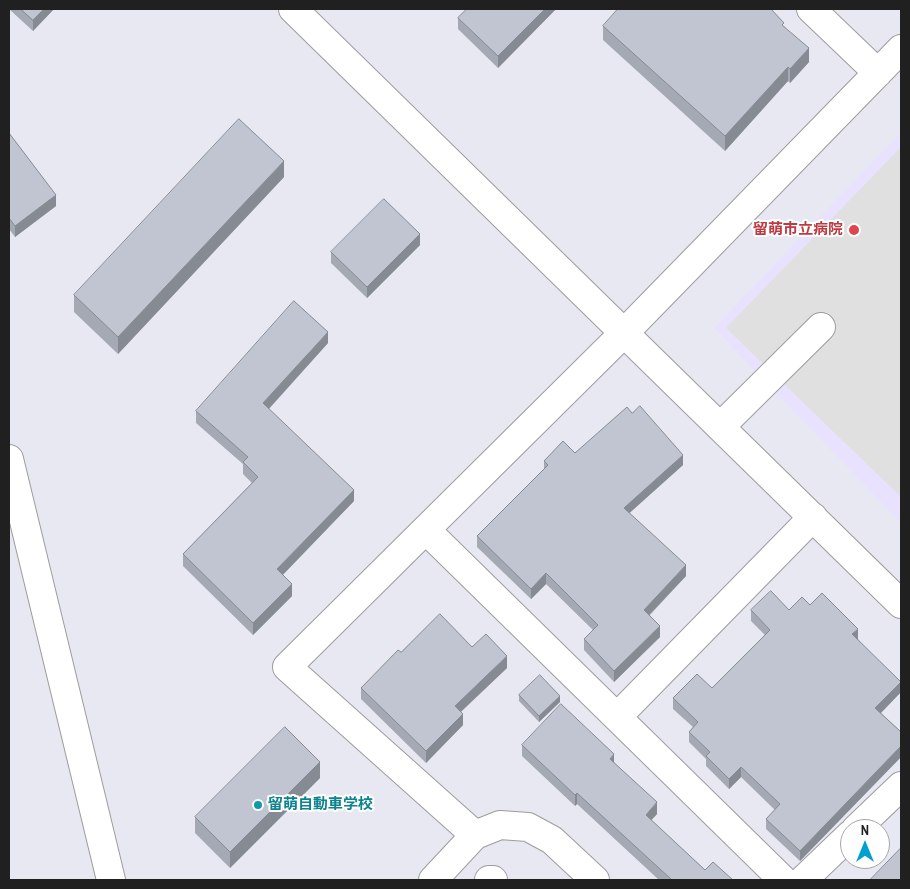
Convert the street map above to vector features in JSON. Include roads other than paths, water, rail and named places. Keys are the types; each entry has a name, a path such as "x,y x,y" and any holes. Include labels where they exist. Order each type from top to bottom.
{"street":[{"path":"293,9 901,604"},
{"path":"811,9 878,73"},
{"path":"475,835 287,667 624,333 901,49"},
{"path":"720,427 821,327"},
{"path":"9,459 111,880"},
{"path":"617,717 813,517"},
{"path":"426,530 783,880"},
{"path":"866,819 901,786"},
{"path":"433,880 475,835 500,825 528,827 552,840 586,877"},
{"path":"803,880 840,845"}],"place":[{"name":"留萌市立病院","path":"854,230"},
{"name":"留萌自動車学校","path":"258,805"}]}
